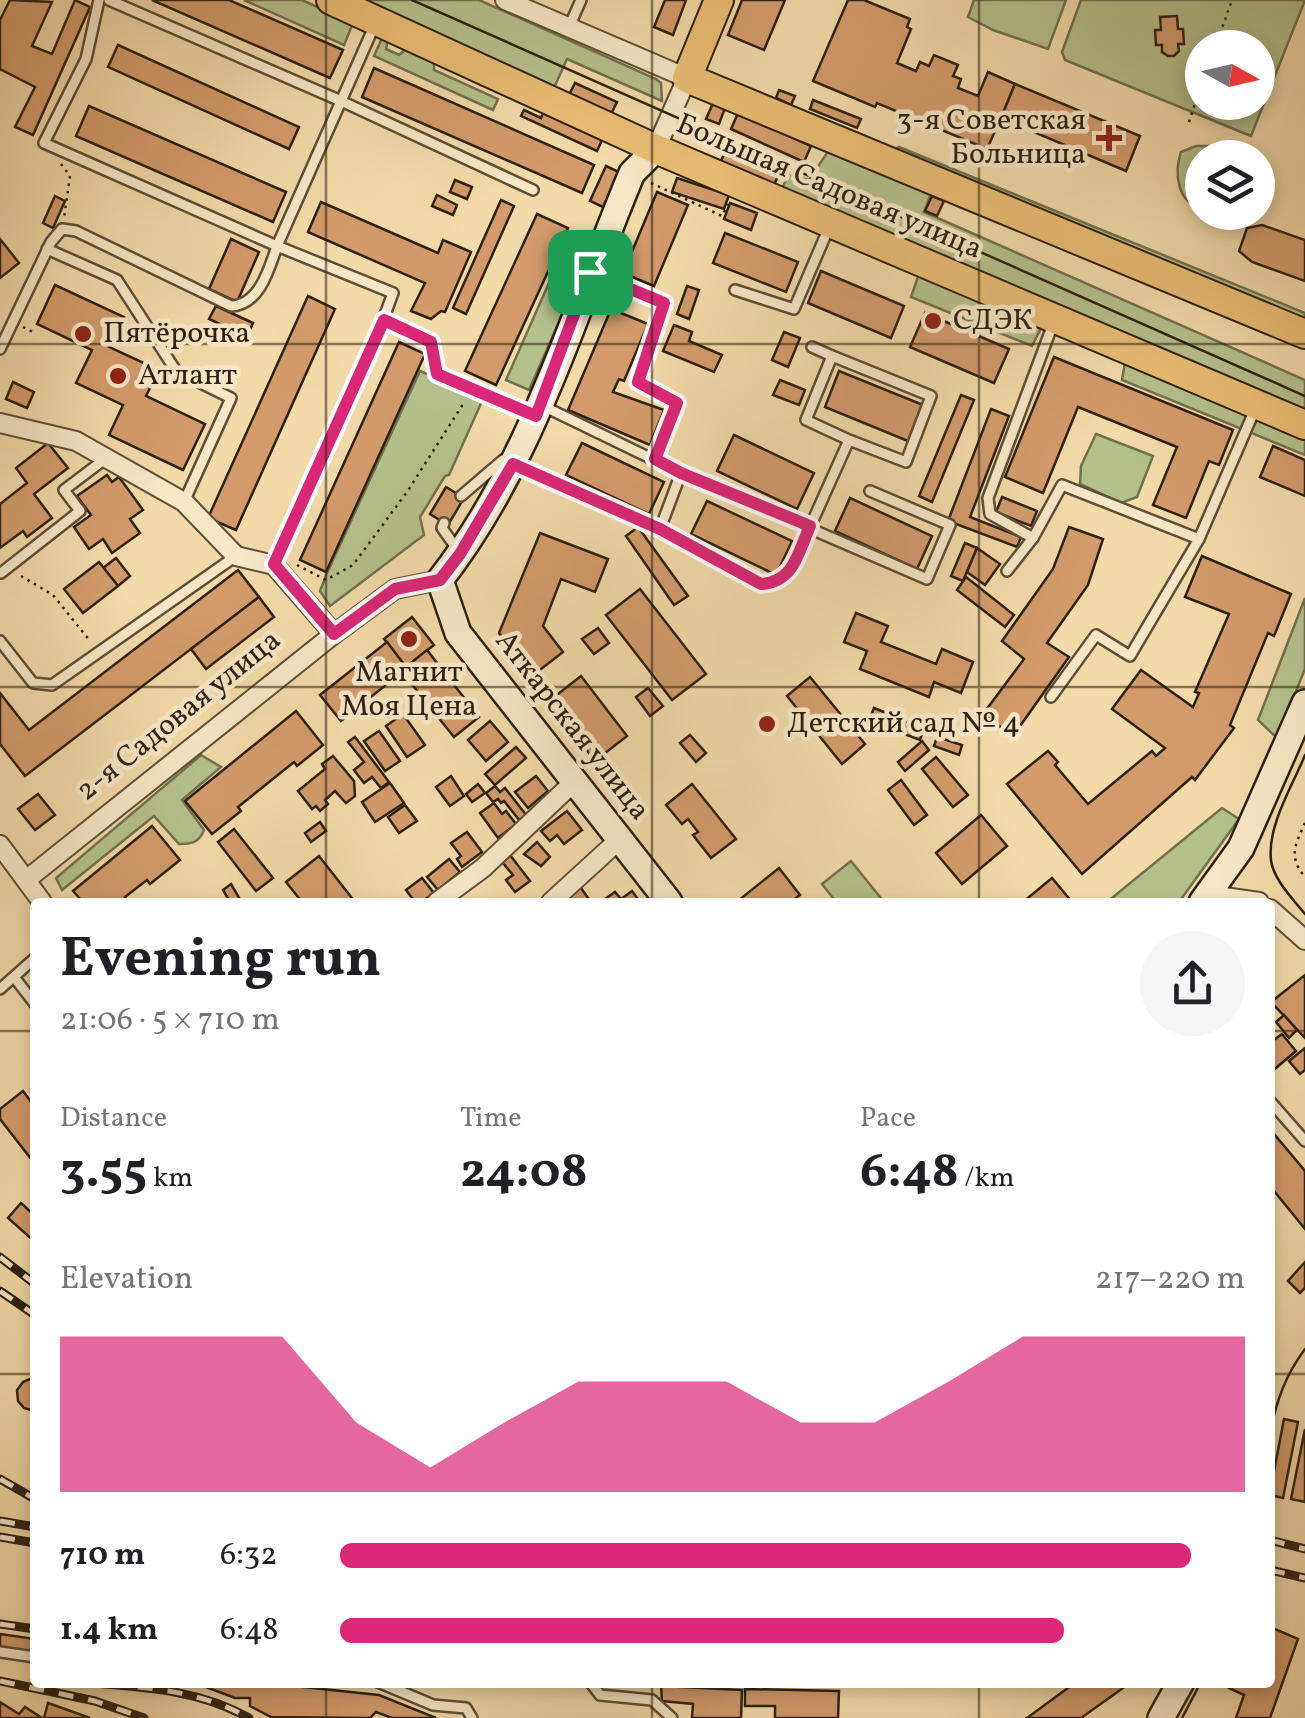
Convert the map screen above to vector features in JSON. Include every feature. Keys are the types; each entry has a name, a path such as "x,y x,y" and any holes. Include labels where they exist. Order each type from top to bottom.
{"main road":[{"name":"Большая Садовая улица","path":"331,0 656,149 1305,425"},
{"path":"687,78 718,0"},
{"name":"Большая Садовая улица","path":"687,78 1305,334"},
{"path":"440,580 460,554 513,464 632,174 656,149"},
{"name":"Аткарская улица","path":"440,580 458,633 667,898"},
{"path":"1207,898 1241,848 1305,702"},
{"path":"1162,1718 1178,1688"}],"street":[{"name":"Большая Садовая улица","path":"505,0 687,78"},
{"path":"656,149 687,78"},
{"path":"0,422 76,441 108,457 184,502 236,556 276,560 334,634"},
{"name":"2-я Садовая улица","path":"26,880 395,589 440,580"},
{"path":"442,898 483,868 574,782"},
{"path":"555,898 620,840"},
{"path":"0,845 39,898"},
{"path":"1275,913 1305,940"}],"lane":[{"path":"99,0 86,59 45,143 393,294 276,560"},
{"path":"108,0 533,190"},
{"path":"568,27 581,0"},
{"path":"0,349 48,249 62,230 76,232 231,306 242,306 256,295 377,20"},
{"path":"734,290 794,309 831,223"},
{"path":"48,249 118,280 176,371 230,398 184,502"},
{"path":"590,272 664,303 638,382 677,403 655,459"},
{"path":"1033,538 990,514 988,498 1056,317"},
{"path":"384,320 431,342 437,374 538,410 927,578 950,525 870,491"},
{"path":"812,347 931,396 906,462 806,420 832,356"},
{"path":"1051,697 1096,635 1130,656 1198,538 1257,405"},
{"path":"461,496 503,460 660,529 761,584 775,583 788,576 849,440"},
{"path":"1,572 80,511 64,490 108,457"},
{"path":"660,529 681,473"},
{"path":"1007,571 1033,538 1062,486 1198,538"},
{"path":"444,523 442,528 460,554"},
{"path":"0,641 33,682 52,685 236,556"},
{"path":"0,989 30,963"},
{"path":"14,977 30,998"},
{"path":"1275,1107 1305,1141"},
{"path":"0,1652 30,1656"},
{"path":"392,1688 433,1705 466,1708 472,1718"},
{"path":"595,1688 600,1695 652,1700 672,1718"}],"path":[{"path":"1221,30 1232,0"},
{"path":"45,143 70,176 62,230"},
{"path":"651,183 722,216 732,198"},
{"path":"276,560 326,580 352,564 406,492 473,389"},
{"path":"1,572 13,570 53,595 99,653"},
{"path":"1305,823 1292,851 1295,866 1305,878"}],"green space":[{"path":"244,0 302,0 353,23 344,45"},
{"path":"352,0 479,0 656,79 661,83 662,101 567,59 553,90"},
{"path":"974,0 1066,0 1048,49 968,17"},
{"path":"1081,0 1305,0 1275,76 1275,30 1185,30 1185,109 1065,60 1062,52"},
{"path":"383,36 388,38 386,49 399,55 408,47 434,58 434,70 498,99 493,110 374,56"},
{"path":"1212,120 1257,120 1251,136"},
{"path":"899,147 1305,313 1305,327 890,151"},
{"path":"829,150 931,193 924,212 1305,380 1305,412 780,192 789,175 809,180"},
{"path":"1185,150 1185,197 1178,178 1181,152"},
{"path":"571,233 594,243 529,390 506,380"},
{"path":"920,271 1037,319 1040,330 1032,346 911,297"},
{"path":"1125,362 1305,436 1305,455 1122,380"},
{"path":"420,371 483,399 449,475 420,517 424,535 330,606 320,591"},
{"path":"1096,434 1153,456 1137,497 1121,503 1080,484 1081,466"},
{"path":"1305,598 1305,669 1277,738 1258,720"},
{"path":"201,755 221,767 182,800 204,830 200,838 179,844 154,816 62,890 56,878"},
{"path":"1222,808 1239,819 1182,898 1112,898"},
{"path":"851,861 881,898 833,898 822,884"}],"building":[{"path":"10,0 52,2 32,46 52,54 75,0 90,7 33,135 15,127 35,87 0,69 0,20"},
{"path":"152,0 229,0 343,50 330,78"},
{"path":"665,0 686,0 673,35 654,27"},
{"path":"742,0 785,0 764,50 728,35"},
{"path":"848,0 864,0 910,19 907,27 911,29 897,63 916,71 920,62 929,66 934,55 958,65 953,76 961,79 958,88 978,96 988,72 1015,84 1001,118 995,116 991,127 996,129 987,149 813,81"},
{"path":"1177,16 1184,44 1178,44 1179,51 1174,56 1168,56 1162,52 1162,45 1156,45 1155,30 1161,30 1160,17"},
{"path":"118,45 299,127 289,149 108,67"},
{"path":"374,68 594,165 582,193 362,97"},
{"path":"575,83 617,102 611,114 569,95"},
{"path":"1015,84 1140,136 1126,171 1001,118"},
{"path":"779,90 795,96 791,105 776,98"},
{"path":"813,100 861,119 857,128 810,109"},
{"path":"713,103 725,108 719,124 706,119"},
{"path":"89,106 286,192 273,222 76,136"},
{"path":"524,110 541,118 543,113 602,140 597,151 521,116"},
{"path":"738,113 811,146 804,162 731,129"},
{"path":"726,150 779,174 773,187 720,163"},
{"path":"606,166 619,172 603,207 590,201"},
{"path":"677,178 729,195 724,209 672,192"},
{"path":"455,180 472,187 467,199 450,192"},
{"path":"657,192 688,205 654,286 623,273"},
{"path":"437,195 457,205 453,215 432,206"},
{"path":"55,196 65,201 53,228 43,223"},
{"path":"932,196 944,201 937,216 925,211"},
{"path":"501,200 514,206 466,314 453,308"},
{"path":"321,202 438,253 443,240 471,252 445,312 431,319 411,311 425,283 308,232"},
{"path":"730,203 757,213 751,230 724,219"},
{"path":"537,214 568,228 496,385 465,371"},
{"path":"1246,230 1275,230 1305,240 1305,281 1252,262 1239,251"},
{"path":"725,233 798,262 786,292 713,263"},
{"path":"0,239 19,263 0,278"},
{"path":"231,239 259,252 237,302 209,289"},
{"path":"821,271 904,306 891,338 808,303"},
{"name":"Атлант","path":"55,285 124,317 109,347 159,370 146,396 205,424 183,470 109,435 123,405 76,383 92,350 37,324"},
{"path":"687,286 699,290 689,319 677,314"},
{"path":"308,296 335,309 236,530 208,518"},
{"path":"216,306 253,323 247,337 209,319"},
{"path":"611,309 648,324 624,381 619,379 613,392 664,410 650,445 568,410"},
{"path":"925,313 1009,349 994,383 910,347"},
{"path":"674,325 692,332 689,341 722,355 714,372 663,351"},
{"path":"784,332 800,338 788,367 772,360"},
{"path":"399,342 425,354 326,572 300,560"},
{"path":"1054,357 1233,430 1219,465 1209,461 1186,518 1153,505 1177,447 1078,407 1043,493 1005,477"},
{"path":"839,371 923,405 908,441 825,407"},
{"path":"780,380 805,390 799,405 773,395"},
{"path":"13,382 34,392 27,408 6,399"},
{"path":"961,395 974,400 932,502 919,496"},
{"path":"991,409 1009,416 970,517 1021,537 1017,547 948,521"},
{"path":"734,435 814,473 797,509 717,471"},
{"path":"48,443 68,468 34,494 52,518 27,537 23,531 0,548 0,504 27,483 16,468"},
{"path":"582,443 664,482 649,514 566,475"},
{"path":"1273,446 1305,460 1305,496 1260,477"},
{"path":"107,475 112,482 119,477 143,510 130,519 140,533 112,553 103,539 89,549 74,527 91,515 77,496"},
{"path":"446,487 464,498 448,525 430,514"},
{"path":"1002,497 1037,511 1031,526 996,512"},
{"path":"850,498 932,536 917,569 835,531"},
{"path":"707,501 792,541 776,575 691,534"},
{"path":"638,527 688,596 674,605 626,536"},
{"path":"1069,527 1103,539 1088,585 1047,643 1069,657 1013,736 983,714 1024,659 1002,641 1053,569"},
{"path":"540,533 608,559 595,592 561,579 543,626 563,652 532,676 499,633"},
{"path":"965,543 977,548 963,581 951,576"},
{"path":"977,548 1000,564 985,585 967,572"},
{"path":"1202,556 1291,594 1274,636 1268,633 1230,725 1234,728 1195,780 1192,777 1082,874 1007,784 1048,751 1088,804 1152,751 1156,756 1165,748 1112,709 1141,670 1193,707 1199,693 1195,692 1229,614 1185,597"},
{"path":"116,558 130,576 118,586 103,568"},
{"path":"99,562 118,586 83,613 64,589"},
{"path":"238,570 259,597 25,776 0,744 0,693 29,730"},
{"path":"966,577 1014,615 1005,627 957,590"},
{"path":"640,589 706,674 672,700 606,615"},
{"path":"259,597 274,617 206,669 191,649"},
{"path":"856,613 888,626 881,642 936,664 942,649 973,662 961,693 934,682 929,697 860,669 867,651 844,642"},
{"path":"412,617 434,645 406,667 384,639"},
{"path":"598,628 609,643 594,654 582,639"},
{"path":"387,642 406,667 427,650 479,717 454,737 402,672 341,721 320,695"},
{"path":"581,676 627,736 595,761 549,701"},
{"path":"810,677 865,744 842,764 787,696"},
{"path":"648,688 663,706 650,716 636,697"},
{"path":"874,708 924,728 920,740 869,721"},
{"path":"296,711 323,745 297,766 294,762 238,807 241,811 212,834 185,801"},
{"path":"403,714 425,745 407,757 386,726"},
{"path":"490,721 508,742 486,761 468,740"},
{"path":"379,731 400,761 385,771 364,741"},
{"path":"690,735 706,753 696,762 680,743"},
{"path":"355,737 389,782 381,788 372,777 364,783 354,770 364,762 348,742"},
{"path":"937,737 962,745 959,755 934,746"},
{"path":"922,741 929,750 905,771 898,762"},
{"path":"516,747 526,758 495,785 485,774"},
{"path":"333,756 354,781 355,796 346,803 335,791 320,811 316,806 312,809 298,791 325,769 322,764"},
{"path":"936,757 968,795 953,807 922,769"},
{"path":"451,776 464,796 450,806 436,787"},
{"path":"536,776 548,791 528,808 515,792"},
{"path":"901,780 927,815 914,825 888,790"},
{"path":"390,783 404,803 375,822 362,802"},
{"path":"478,784 485,793 472,802 466,794"},
{"path":"692,784 736,839 711,858 693,835 698,832 688,819 682,824 666,805"},
{"path":"495,786 500,792 505,788 527,816 520,821 504,801 493,802 486,793"},
{"path":"38,794 55,815 35,830 18,809"},
{"path":"494,803 516,824 498,838 480,813"},
{"path":"405,805 417,821 399,833 388,817"},
{"path":"567,811 582,830 564,844 557,835 550,841 541,831"},
{"path":"981,815 1007,846 962,884 936,853"},
{"path":"320,822 326,831 311,842 305,833"},
{"path":"152,826 180,860 126,898 79,898 73,891"},
{"path":"234,829 273,878 256,891 218,842"},
{"path":"467,832 482,852 462,867 457,859 461,856 451,843"},
{"path":"537,842 550,857 541,866 524,854"},
{"path":"510,855 530,881 515,892 506,880 513,875 502,862"},
{"path":"319,856 352,898 299,898 286,882"},
{"path":"449,859 460,872 438,890 427,877"},
{"path":"779,868 800,895 796,898 742,898"},
{"path":"422,878 434,893 427,898 412,898 406,890"},
{"path":"1052,878 1069,898 1028,898"},
{"path":"231,884 239,898 228,898 223,890"},
{"path":"578,884 588,898 566,898 563,895"},
{"path":"1305,975 1305,1038 1275,1006 1275,999"},
{"path":"1284,1015 1297,1030 1289,1038 1276,1022"},
{"path":"1282,1034 1296,1051 1275,1069 1275,1039"},
{"path":"1305,1048 1305,1070 1300,1074 1289,1061"},
{"path":"23,1091 30,1100 30,1158 0,1119 0,1109"},
{"path":"1275,1135 1305,1171 1305,1229 1275,1192"},
{"path":"21,1203 30,1211 30,1238 8,1218"},
{"path":"1305,1262 1305,1288 1300,1293 1288,1281"},
{"path":"30,1379 30,1410 18,1401 17,1390"},
{"path":"1284,1419 1298,1422 1283,1498 1275,1496 1275,1466"},
{"path":"1305,1429 1305,1502 1291,1499"},
{"path":"1275,1629 1298,1639 1270,1718 1236,1718 1244,1695 1229,1688 1275,1688"},
{"path":"0,1634 30,1638 30,1654 0,1650"},
{"path":"209,1688 313,1688 379,1695 436,1718 392,1718 376,1712 370,1718 271,1717 250,1706 250,1698 235,1698"},
{"path":"661,1688 742,1690 741,1718 692,1718 693,1704 662,1701"},
{"path":"1068,1688 1123,1688 1081,1718 1027,1718"},
{"path":"745,1689 839,1691 838,1718 775,1718 775,1706 745,1706"},
{"path":"0,1702 19,1714 25,1707 42,1718 0,1718"},
{"path":"48,1703 90,1718 44,1718"}],"tram line":[{"path":"412,0 1305,396"},
{"path":"1305,755 1277,820 1271,847 1275,874 1305,914"},
{"path":"1275,1413 1292,1369 1305,1349"},
{"path":"1182,1718 1198,1688"}],"railway":[{"path":"0,1257 30,1280"},
{"path":"0,1291 30,1312"},
{"path":"0,1479 30,1496"},
{"path":"0,1521 30,1526"},
{"path":"0,1537 30,1542"},
{"path":"1275,1541 1305,1549"},
{"path":"1275,1571 1305,1578"},
{"path":"0,1624 30,1628"},
{"path":"0,1681 30,1687"},
{"path":"33,1688 95,1701 144,1718"},
{"path":"144,1688 208,1700 249,1718"}],"place":[{"name":"3-я Советская Больница","path":"1109,138"},
{"name":"СДЭК","path":"933,321"},
{"name":"Пятёрочка","path":"83,334"},
{"name":"Атлант","path":"118,376"},
{"name":"Магнит Моя Цена","path":"409,639"},
{"name":"Детский сад № 4","path":"767,724"}],"route":[{"path":"590,272 664,303 638,382 677,403 655,459 810,526 788,576 775,583 761,584 660,529 513,464 460,554 440,580 395,589 334,634 274,564 384,320 431,342 437,374 536,416 590,272"}]}
